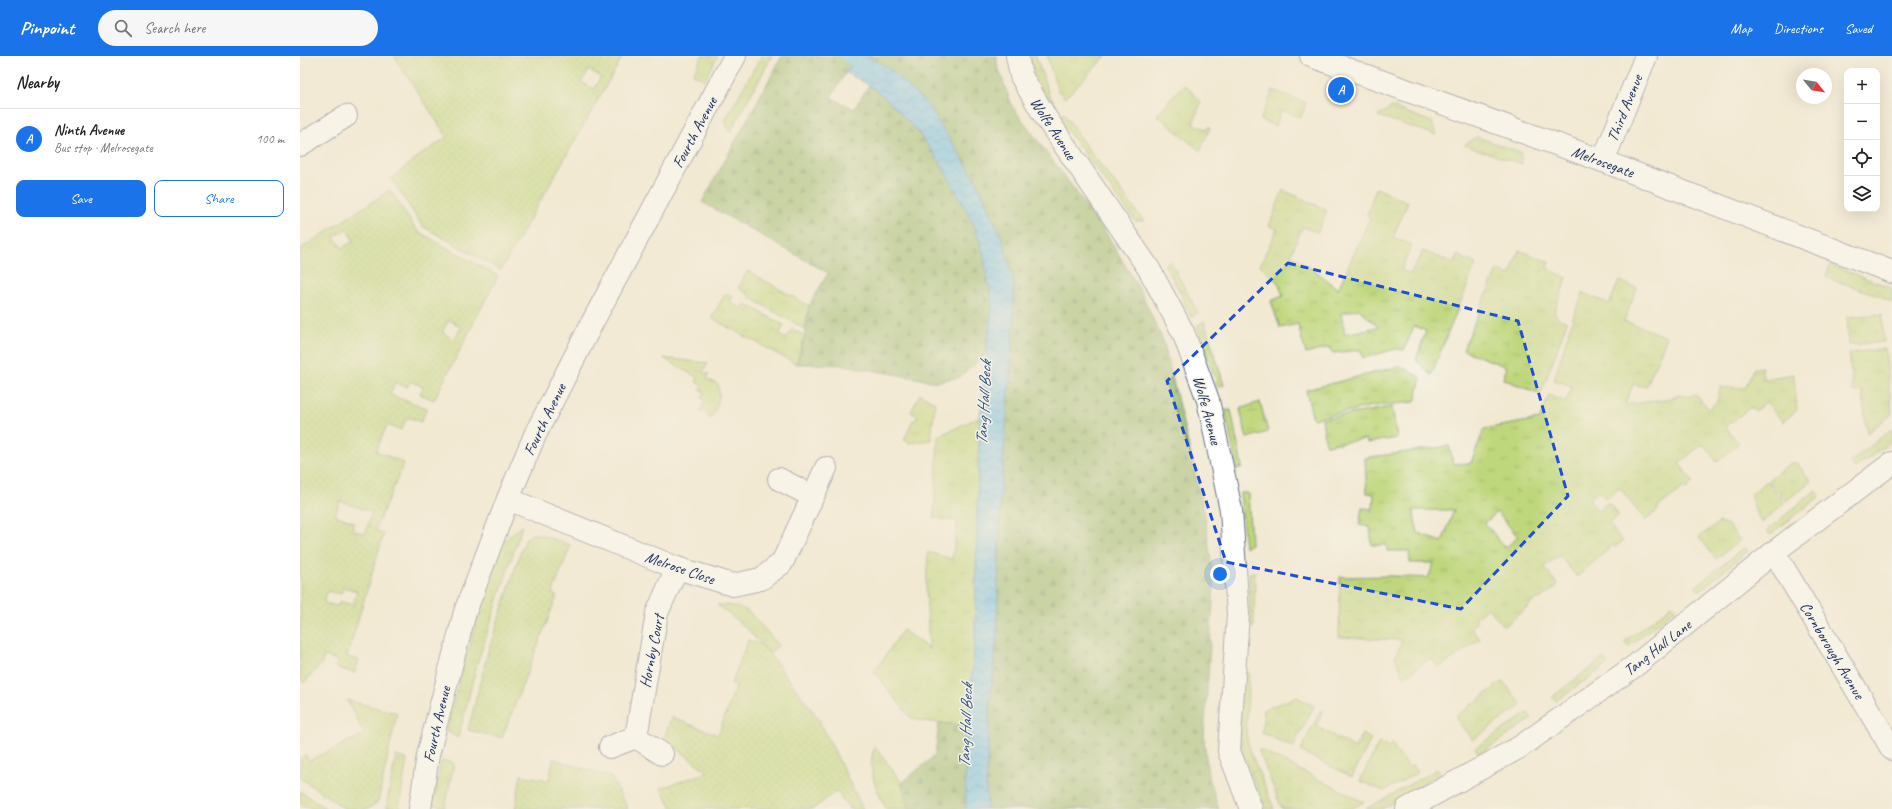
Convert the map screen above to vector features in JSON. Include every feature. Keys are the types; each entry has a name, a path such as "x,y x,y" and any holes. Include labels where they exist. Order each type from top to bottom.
{"street":[{"name":"Fourth Avenue","path":"420,809 428,755 465,612 508,499 535,435 588,330 735,56"},
{"name":"Wolfe Avenue","path":"1017,56 1021,76 1046,118 1148,269 1183,332 1208,400 1231,510 1238,614 1229,751 1251,809"},
{"name":"Melrosegate","path":"1311,56 1603,161 1892,272"},
{"name":"Third Avenue","path":"1603,161 1646,56"},
{"path":"300,145 346,116"},
{"name":"Tang Hall Lane","path":"1407,809 1527,742 1636,664 1774,552 1892,463"},
{"name":"Melrose Close","path":"508,499 676,568 733,585 761,579 782,563 826,468"},
{"path":"779,479 812,496"},
{"name":"Cornborough Avenue","path":"1774,552 1892,748"},
{"name":"Hornby Court","path":"636,737 657,612 676,568"},
{"path":"610,747 636,737 662,754"}],"highlighted area":[{"path":"1288,263 1518,321 1568,496 1461,609 1226,562 1167,381"}],"green space":[{"path":"394,56 623,56 501,270 422,226 391,178 447,137","holes":["589,70 601,77 594,89 581,82"]},
{"path":"702,56 718,56 705,80 693,74"},
{"path":"761,56 772,56 730,133 725,120"},
{"path":"782,56 856,56 831,97 854,109 869,85 887,99 918,132 940,162 973,222 983,252 992,303 986,354 960,377 937,382 843,365 796,364 805,336 809,306 828,273 702,202"},
{"path":"866,56 997,56 997,64 1012,106 1103,228 1141,292 1164,343 1205,515 1214,586 1204,738 1208,774 1219,809 987,809 986,787 990,698 997,637 1000,502 1013,335 1014,282 1002,238 988,205 977,182 957,150"},
{"path":"1030,56 1036,56 1049,95 1056,105 1052,109 1035,78"},
{"path":"1047,56 1106,56 1065,98 1058,91"},
{"path":"1185,85 1201,102 1193,124 1206,129 1208,127 1210,128 1200,151 1157,115 1181,87"},
{"path":"1273,90 1306,103 1301,118 1282,110 1275,126 1260,120"},
{"path":"1392,107 1432,122 1436,135 1378,116"},
{"path":"1064,113 1083,142 1144,221 1135,221 1058,118"},
{"path":"1477,137 1520,152 1522,164 1464,145"},
{"path":"1376,188 1408,202 1393,237 1412,245 1401,270 1411,274 1415,263 1417,264 1423,251 1453,263 1457,255 1476,264 1431,375 1416,360 1426,331 1414,326 1404,350 1396,349 1363,358 1361,350 1332,353 1330,347 1306,354 1298,324 1280,328 1271,301 1283,296 1279,284 1260,265 1277,229 1269,226 1283,190 1327,210 1318,232 1302,227 1291,255 1317,272 1338,289 1370,218 1367,214","holes":["1359,309 1379,327 1345,334 1341,313"]},
{"path":"390,190 417,231 498,276 434,400 420,394 423,387 411,381 407,387 395,382 390,395 427,408 421,422 408,417 401,430 387,425 376,451 404,463 375,530 384,533 347,657 359,660 355,673 336,668 337,660 324,656 322,663 304,683 300,679 300,249","holes":["346,229 354,241 342,248 334,237","449,320 461,327 454,340 442,332","340,501 372,512 365,534 352,530 354,522 335,515","343,587 357,591 353,605 339,601 338,606 324,603 327,591 341,594"]},
{"path":"1519,250 1549,262 1547,268 1567,278 1554,312 1559,319 1567,322 1541,394 1503,379 1507,367 1463,350 1497,270 1510,275"},
{"path":"1170,261 1198,313 1191,317 1179,290 1165,265"},
{"path":"1830,265 1892,288 1892,302 1880,296 1825,277"},
{"path":"748,271 809,306 805,329 749,297 750,295 738,288"},
{"path":"1619,281 1637,288 1624,321 1667,337 1646,387 1633,384 1625,405 1665,400 1679,395 1689,397 1695,394 1709,409 1717,402 1720,387 1745,388 1754,368 1762,367 1763,379 1794,374 1797,410 1783,422 1766,402 1755,411 1751,407 1725,427 1739,443 1717,462 1703,444 1679,463 1693,482 1686,489 1684,487 1657,508 1658,510 1645,521 1620,488 1606,499 1599,491 1589,499 1598,511 1608,502 1619,515 1609,524 1623,541 1615,547 1613,545 1577,577 1559,555 1544,567 1558,585 1540,599 1538,598 1504,627 1488,608 1475,618 1478,622 1471,628 1480,639 1439,668 1431,658 1404,677 1395,658 1402,640 1339,637 1340,577 1393,576 1428,578 1434,563 1410,563 1409,551 1387,551 1387,545 1372,545 1370,527 1359,525 1362,508 1373,509 1374,494 1367,493 1365,458 1449,446 1453,464 1471,463 1484,429 1540,419 1549,395 1566,402 1572,386 1554,380 1574,315 1583,293 1609,304","holes":["1413,510 1454,510 1442,542 1418,533","1497,512 1518,537 1505,548 1485,523"]},
{"path":"726,293 733,297 730,302 742,309 745,304 784,325 779,335 786,339 792,329 805,336 796,364 711,318"},
{"path":"1882,314 1884,342 1849,345 1847,317"},
{"path":"1204,321 1224,385 1218,387 1197,326"},
{"path":"1885,349 1892,414 1867,433 1862,391 1853,392 1849,353"},
{"path":"663,358 708,363 703,372 709,374 707,379 718,384 719,394 717,406 711,418 708,418 709,412 700,411 705,401 701,398 705,392 700,390 702,386 696,382 698,378"},
{"path":"1400,366 1421,378 1415,402 1372,406 1313,419 1306,390"},
{"path":"920,394 935,402 931,440 910,443 904,440 913,420 918,417 911,412"},
{"path":"1260,402 1268,432 1247,438 1240,409"},
{"path":"1392,407 1397,438 1367,443 1366,439 1326,445 1322,419"},
{"path":"1225,410 1231,410 1242,467 1237,469"},
{"path":"980,417 975,639 968,726 922,721 910,717 874,672 903,630 929,649 926,589 928,552 952,559 958,521 934,518 938,436"},
{"path":"1892,429 1892,441 1855,468 1850,462"},
{"path":"1792,462 1798,464 1811,481 1786,501 1768,480"},
{"path":"1767,481 1784,503 1762,523 1755,511 1751,494"},
{"path":"1816,490 1820,496 1770,535 1767,530"},
{"path":"1240,493 1248,493 1251,544 1245,547"},
{"path":"1720,522 1728,525 1740,540 1716,559 1699,537"},
{"path":"522,526 477,664 458,738 446,730 463,666 501,543"},
{"path":"532,534 538,534 571,545 552,594 557,596 502,738 468,730 488,652 520,554 526,538"},
{"path":"1745,547 1748,551 1699,591 1695,587"},
{"path":"1255,572 1254,627 1250,627 1249,573"},
{"path":"717,605 728,605 747,610 779,645 769,653 745,627"},
{"path":"1672,605 1676,609 1628,647 1624,642"},
{"path":"748,640 761,645 769,653 818,718 863,809 850,809 836,791 813,809 672,809 661,788 708,772 664,739 671,717 718,735 736,686 731,684"},
{"path":"1603,658 1608,664 1556,701 1552,697"},
{"path":"1242,672 1249,673 1246,733 1250,751 1274,809 1265,809 1243,753 1239,734"},
{"path":"1503,681 1522,705 1472,740 1455,717"},
{"path":"1297,697 1314,706 1293,747 1262,733 1264,709"},
{"path":"347,700 397,713 378,802 368,809 345,809 300,778 300,758 306,755 309,761 364,734"},
{"path":"1321,710 1323,711 1316,726 1355,748 1362,734 1371,739 1352,777 1300,751"},
{"path":"1528,713 1532,719 1479,754 1475,748"},
{"path":"939,723 968,726 965,761 966,809 908,809 902,783 935,755"},
{"path":"1379,742 1389,748 1392,743 1409,768 1413,765 1418,772 1384,791 1360,781"},
{"path":"875,746 902,783 908,809 886,809 873,778 872,754"},
{"path":"1258,749 1364,802 1351,809 1282,809"},
{"path":"396,756 407,759 399,809 386,807"},
{"path":"553,759 611,777 628,809 515,809 521,775 549,780"},
{"path":"441,761 454,763 445,808 433,804"},
{"path":"1437,769 1440,774 1382,809 1366,809"},
{"path":"300,791 327,809 309,809 300,803"}],"water":[{"path":"856,56 866,56 887,67 927,104 977,182 1002,238 1014,282 1013,335 1000,502 997,637 990,698 986,787 987,809 966,809 965,761 975,639 980,417 992,303 983,252 973,222 940,162 918,132 887,99 869,85 847,73"}],"waterway":[{"name":"Tang Hall Beck","path":"846,56 863,68"}],"place":[{"name":"Ninth Avenue","path":"1341,90"}]}
